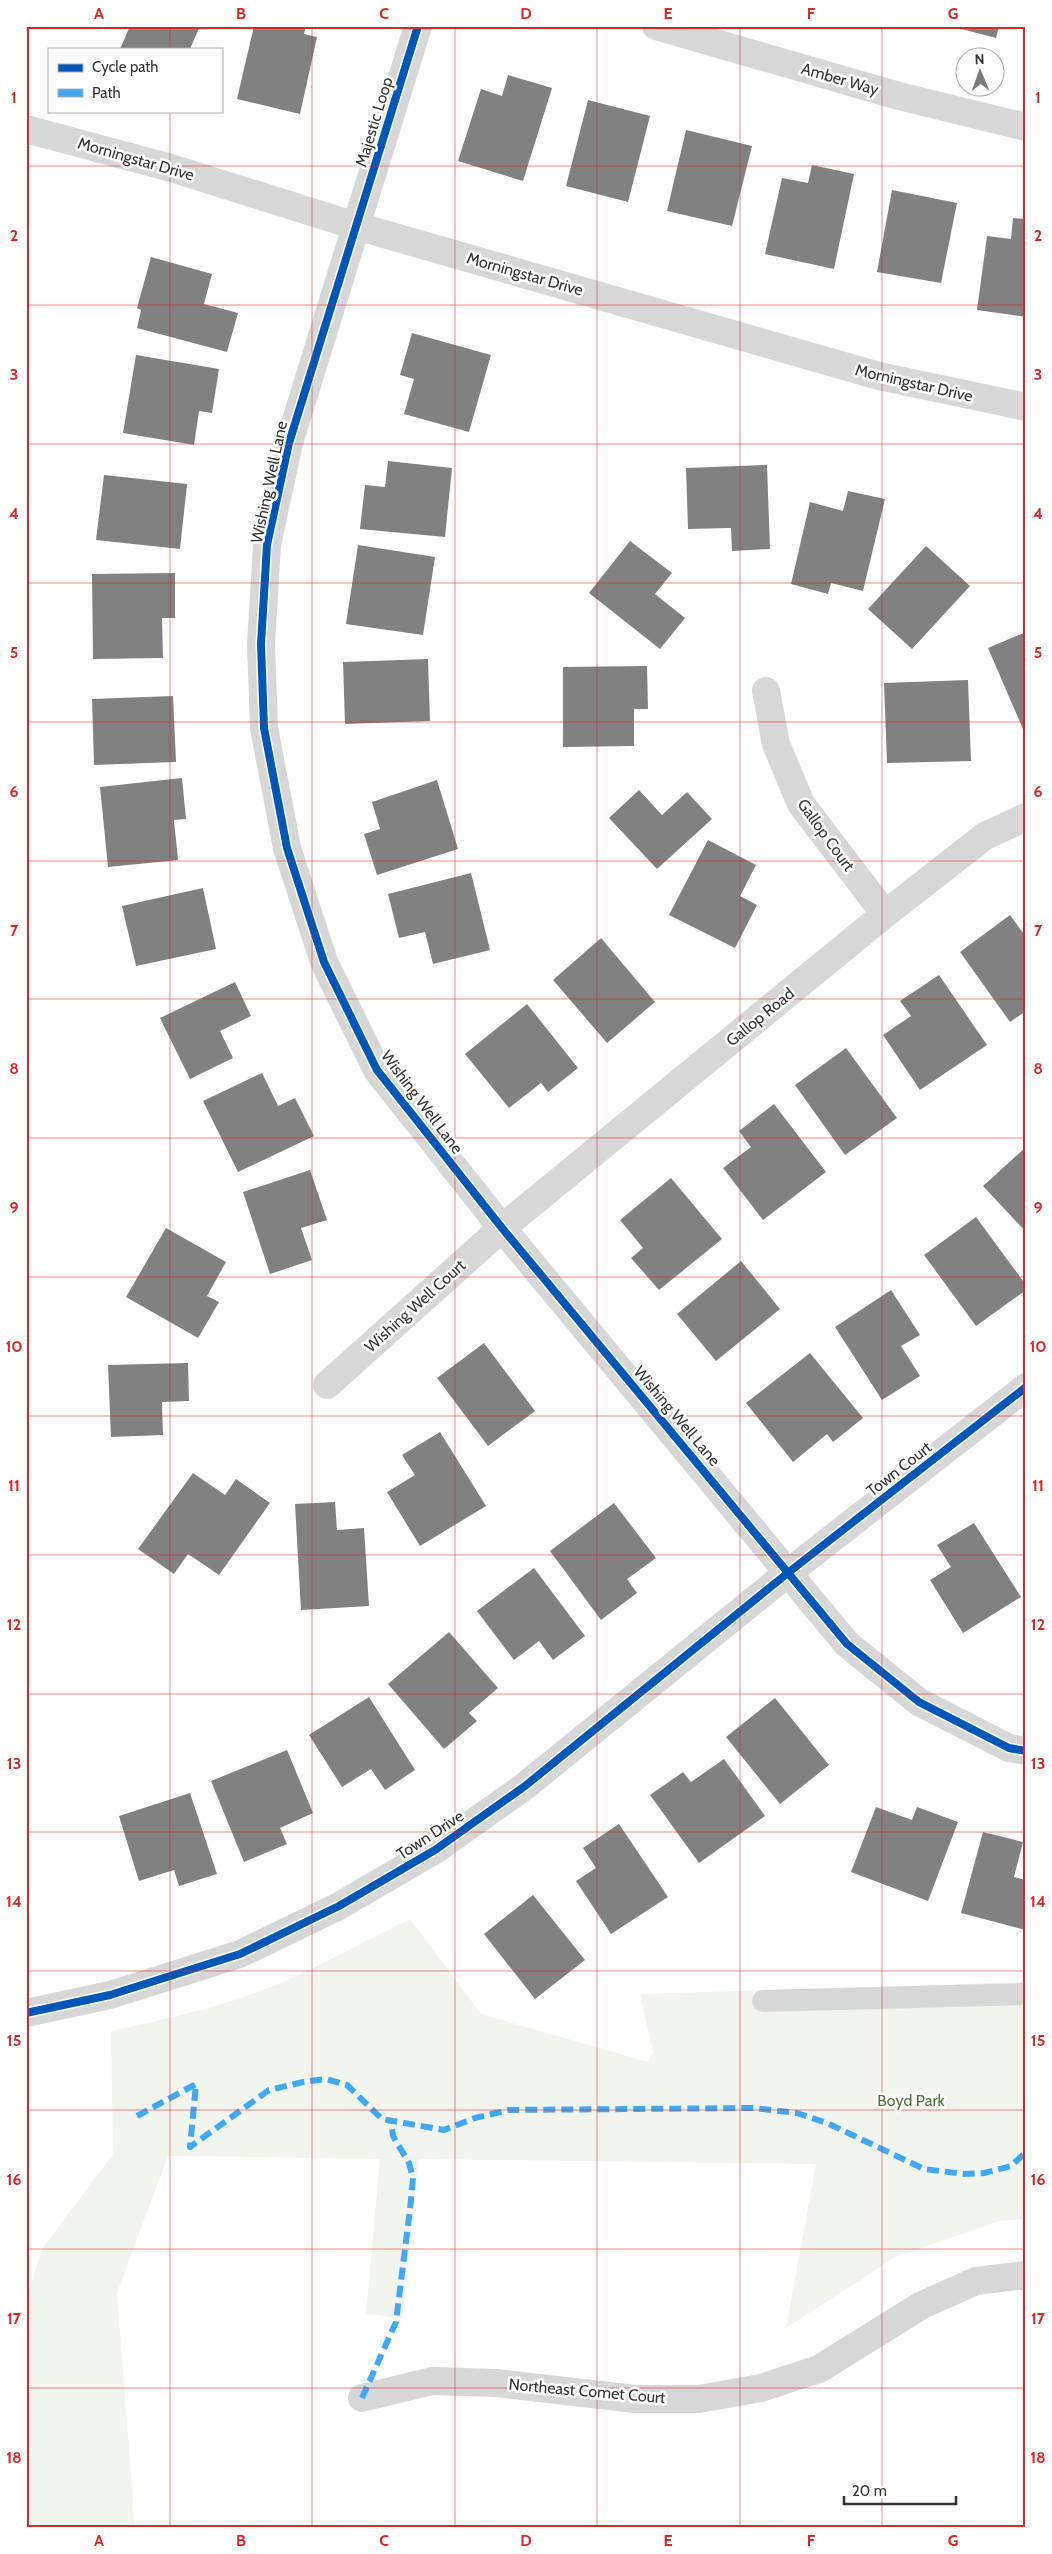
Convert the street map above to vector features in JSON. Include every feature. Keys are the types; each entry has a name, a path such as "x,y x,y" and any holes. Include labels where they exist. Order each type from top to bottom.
{"street":[{"name":"Majestic Loop","path":"356,226 418,26"},
{"name":"Amber Way","path":"656,26 900,96 1026,126"},
{"name":"Morningstar Drive","path":"26,129 171,168 356,226 880,376 1026,407"},
{"name":"Wishing Well Lane","path":"356,226 289,443 268,545 262,644 264,728 287,848 324,962 377,1070 502,1228 847,1644 918,1702 1009,1748 1026,1751"},
{"name":"Gallop Court","path":"766,691 776,744 801,804 885,914"},
{"name":"Gallop Road","path":"502,1228 885,914 985,836 1026,817"},
{"name":"Wishing Well Court","path":"328,1385 502,1228"},
{"name":"Town Court","path":"789,1572 1026,1387"},
{"name":"Town Drive","path":"26,2013 110,1995 240,1954 339,1906 428,1855 525,1786 789,1572"},
{"name":"Northeast Comet Court","path":"362,2398 432,2381 496,2383 635,2399 699,2399 761,2388 819,2369 922,2305 976,2282 1026,2274"}],"lane":[{"path":"763,2001 1026,1994"}],"green space":[{"name":"Boyd Park","path":"410,1919 481,2014 648,2062 653,2053 640,1994 1026,1982 1026,2219 999,2221 895,2257 786,2328 816,2164 419,2159 402,2318 366,2314 380,2159 168,2156 117,2293 135,2528 26,2528 26,2301 42,2249 113,2154 111,2031 167,2019 258,1992 316,1966"}],"building":[{"path":"130,26 200,26 190,48 120,48"},
{"path":"254,26 306,26 304,34 317,37 300,114 237,99"},
{"path":"950,26 999,26 996,38"},
{"path":"508,75 552,88 523,181 458,161 481,89 502,96"},
{"path":"588,100 650,116 628,202 566,186"},
{"path":"686,130 752,146 732,226 667,211"},
{"path":"812,165 854,174 834,269 765,254 782,178 808,183"},
{"path":"892,190 957,203 941,283 877,272"},
{"path":"1013,218 1026,219 1026,317 977,310 987,236 1011,239"},
{"path":"151,257 212,274 204,304 238,313 227,352 137,328 141,310 137,308"},
{"path":"412,333 491,355 469,432 404,414 414,379 400,375"},
{"path":"136,355 219,369 212,413 199,411 194,445 123,433"},
{"path":"388,461 452,468 445,537 360,529 365,485 385,487"},
{"path":"767,465 770,549 732,551 731,528 688,529 686,468"},
{"path":"104,475 187,484 180,549 96,540"},
{"path":"848,491 885,499 863,591 831,583 828,594 791,584 810,502 843,511"},
{"path":"630,541 672,573 655,594 685,618 660,649 589,593"},
{"path":"358,545 435,557 423,635 346,624"},
{"path":"926,546 970,586 912,649 868,609"},
{"path":"175,573 175,618 162,618 163,658 93,659 92,574"},
{"path":"1026,632 1026,736 988,648"},
{"path":"428,659 430,721 345,724 343,662"},
{"path":"647,666 648,709 634,709 634,746 563,747 563,667"},
{"path":"968,680 971,761 887,763 884,683"},
{"path":"173,696 176,762 94,765 92,699"},
{"path":"182,778 186,819 174,820 178,860 108,867 100,787"},
{"path":"437,780 458,849 377,875 364,834 380,829 372,802"},
{"path":"639,790 662,815 687,792 712,819 657,869 609,818"},
{"path":"708,840 756,865 740,896 757,905 735,948 669,915"},
{"path":"471,873 490,950 433,964 425,932 399,938 388,894"},
{"path":"203,888 216,949 136,966 122,906"},
{"path":"1010,915 1026,937 1026,1011 1010,1022 960,952"},
{"path":"601,938 655,1002 607,1043 553,980"},
{"path":"939,975 987,1045 920,1090 883,1035 911,1016 900,1001"},
{"path":"235,982 251,1016 220,1031 233,1058 190,1079 160,1018"},
{"path":"527,1004 578,1068 548,1092 541,1083 509,1108 465,1054"},
{"path":"846,1048 897,1118 845,1155 795,1085"},
{"path":"262,1073 278,1106 295,1098 314,1136 238,1172 203,1101"},
{"path":"774,1104 826,1172 763,1220 723,1168 751,1147 739,1131"},
{"path":"1026,1147 1026,1232 983,1186"},
{"path":"310,1170 327,1220 301,1228 312,1260 270,1274 243,1192"},
{"path":"671,1178 722,1239 659,1290 631,1258 643,1248 620,1220"},
{"path":"976,1217 1026,1285 1026,1290 976,1326 924,1255"},
{"path":"166,1228 226,1262 207,1296 219,1302 198,1338 126,1297"},
{"path":"741,1261 780,1309 716,1361 677,1314"},
{"path":"891,1290 920,1335 901,1346 920,1376 882,1400 835,1327"},
{"path":"484,1343 535,1411 488,1446 437,1378"},
{"path":"810,1353 863,1418 833,1442 827,1434 793,1462 746,1403"},
{"path":"188,1363 189,1401 162,1402 163,1435 111,1437 108,1365"},
{"path":"440,1432 486,1506 420,1546 387,1492 415,1475 402,1455"},
{"path":"193,1473 225,1495 236,1479 270,1503 219,1575 188,1554 174,1574 138,1549"},
{"path":"335,1502 337,1530 364,1528 369,1606 301,1610 295,1504"},
{"path":"614,1503 656,1558 627,1579 637,1593 601,1620 550,1551"},
{"path":"974,1523 1021,1597 963,1633 930,1580 951,1567 937,1545"},
{"path":"534,1568 585,1636 553,1660 539,1641 514,1660 477,1611"},
{"path":"449,1632 498,1688 469,1713 477,1721 444,1749 388,1684"},
{"path":"369,1697 415,1770 385,1790 371,1769 342,1787 309,1735"},
{"path":"775,1698 829,1765 780,1804 726,1737"},
{"path":"287,1750 313,1813 280,1828 287,1844 244,1862 211,1781"},
{"path":"724,1759 765,1816 699,1863 650,1795 683,1772 691,1782"},
{"path":"190,1793 217,1874 179,1886 174,1870 139,1881 119,1816"},
{"path":"876,1807 912,1820 917,1807 958,1822 928,1901 851,1872"},
{"path":"619,1824 668,1897 611,1934 576,1881 596,1868 583,1848"},
{"path":"983,1832 1023,1842 1014,1877 1026,1880 1026,1930 961,1913"},
{"path":"533,1895 585,1960 535,1999 484,1934"}],"marked path":[{"path":"137,2116 196,2084 190,2147 269,2090 326,2079 347,2085 382,2119 444,2130 475,2118 509,2110 754,2108 797,2113 827,2123 924,2169 964,2174 984,2173 1011,2166 1026,2152"},
{"path":"362,2398 396,2322 410,2209 413,2178 409,2163 393,2136 391,2121"}],"cycle path":[{"path":"418,26 289,443 267,545 261,644 264,728 287,848 324,962 377,1070 502,1228 847,1644 919,1702 1009,1748 1026,1751"},
{"path":"26,2013 110,1995 240,1954 339,1906 435,1850 525,1786 789,1572 1026,1387"}]}
